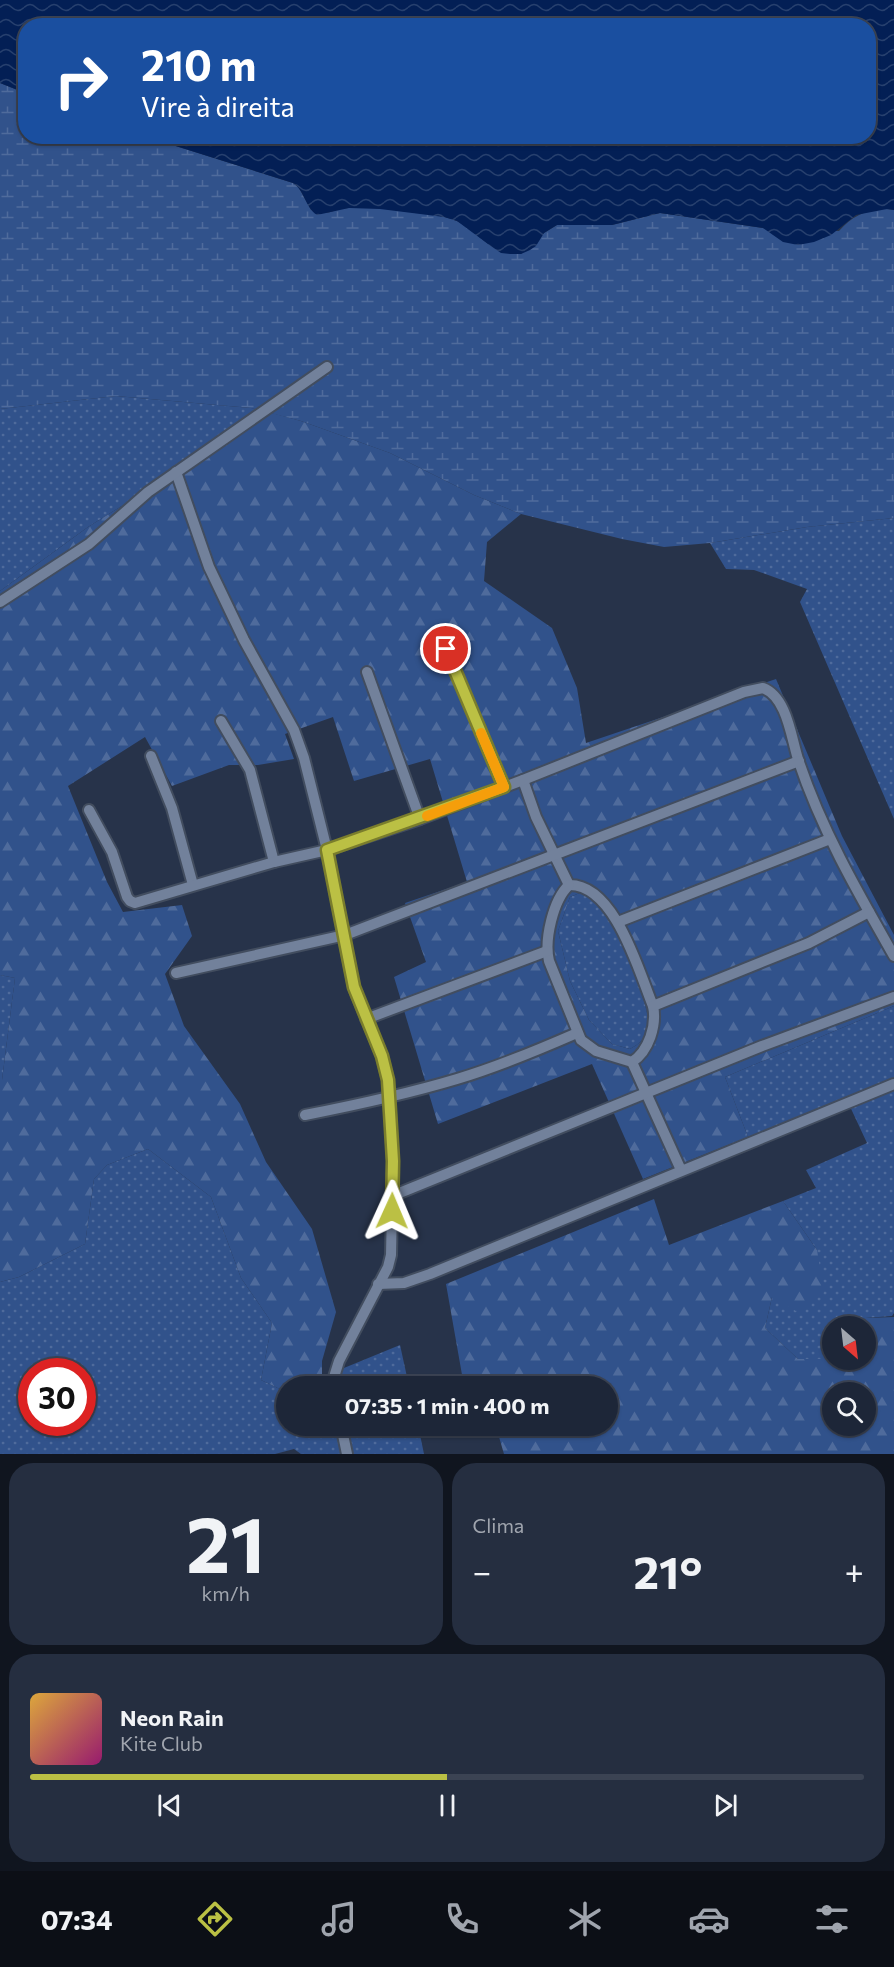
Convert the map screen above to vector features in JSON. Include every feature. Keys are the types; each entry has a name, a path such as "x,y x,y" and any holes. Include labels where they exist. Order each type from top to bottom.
{"street":[{"path":"0,602 88,544 138,500 327,367"},
{"path":"176,472 208,567 294,730 304,758 327,850 354,987 385,1063 390,1097 393,1161 391,1255 388,1267 339,1361 334,1376"},
{"path":"446,649 504,787"},
{"path":"367,672 420,819"},
{"path":"89,810 112,852 119,877 130,901 142,901 274,862 327,850 420,819 744,692 763,688 776,696 799,761 831,839 894,956"},
{"path":"221,721 250,770 274,862"},
{"path":"151,756 172,808 193,885"},
{"path":"176,973 345,935 799,761"},
{"path":"523,780 536,817 568,885"},
{"path":"618,922 831,839"},
{"path":"568,885 580,887 601,900 618,922 653,1006 655,1014 653,1030 648,1043 632,1062"},
{"path":"568,885 556,904 547,951 577,1033 586,1045 596,1051 632,1062 681,1170"},
{"path":"653,1006 809,943 869,912"},
{"path":"366,1019 547,951"},
{"path":"392,1196 762,1046 894,997"},
{"path":"304,1115 390,1097 467,1076 577,1033"},
{"path":"378,1284 404,1283 430,1274 894,1084"},
{"path":"343,1436 346,1454"}],"green space":[{"path":"0,83 18,90 18,144 169,144 293,183 299,188 311,210 324,213 344,208 375,208 436,215 458,222 490,245 508,253 521,254 544,233 557,225 612,225 660,213 768,230 839,231 850,220 864,213 878,209 894,210 894,518 807,527 710,543 664,547 521,514 474,495 390,453 301,421 251,408 116,396 0,409"},
{"path":"116,396 261,410 176,472 88,527 0,591 0,409"},
{"path":"261,410 301,421 390,453 474,495 521,514 487,542 484,581 552,628 577,688 586,743 776,679 842,836 894,935 894,1006 725,1077 748,1137 643,1179 592,1064 438,1124 394,977 426,962 405,903 467,882 430,759 354,781 333,717 285,734 294,759 258,765 229,765 172,786 145,737 68,786 107,882 123,912 182,905 192,936 165,974 184,1026 240,1104 266,1162 312,1229 336,1312 322,1361 322,1376 276,1376 276,1387 261,1380 272,1323 241,1278 211,1197 148,1149 107,1165 94,1179 85,1244 19,1277 0,1282 0,1080 2,1080 15,978 0,975 0,591 88,527 176,472","holes":["582,892 595,901 611,922 626,953 646,1006 647,1033 630,1049 612,1044 589,1020 570,981 558,931 570,897"]},
{"path":"894,518 894,819 800,602 807,589 754,570 726,569 710,543 807,527"},
{"path":"582,892 592,898 606,913 626,953 646,1006 647,1033 630,1049 612,1044 589,1020 570,981 558,931 570,897"},
{"path":"0,975 15,978 2,1080 0,1080"},
{"path":"894,1006 894,1313 892,1316 876,1317 822,1316 822,1360 798,1359 765,1328 772,1297 817,1250 783,1201 816,1188 806,1170 867,1143 846,1098 748,1137 725,1077"},
{"path":"148,1149 211,1197 241,1278 272,1323 261,1380 276,1387 276,1436 420,1436 424,1454 301,1454 294,1449 275,1454 0,1454 0,1282 19,1277 85,1244 94,1179 107,1165"},
{"path":"654,1199 669,1245 783,1201 817,1250 824,1292 796,1311 772,1297 765,1328 798,1359 822,1359 822,1370 876,1370 876,1318 894,1317 894,1454 504,1454 499,1436 618,1436 618,1376 462,1376 446,1284"},
{"path":"400,1345 407,1376 324,1376"}],"water":[{"path":"0,0 894,0 894,210 887,209 856,215 831,235 798,245 783,242 763,228 660,213 612,225 557,225 544,233 536,246 530,250 521,254 510,254 501,253 457,221 444,217 380,209 349,208 317,215 293,183 169,144 876,144 876,18 18,18 18,90 0,83"}],"slow traffic":[{"path":"427,816 504,787 481,733"}],"route":[{"path":"392,1211 393,1161 390,1097 385,1063 354,987 327,850 420,819 504,787 446,649"}]}
